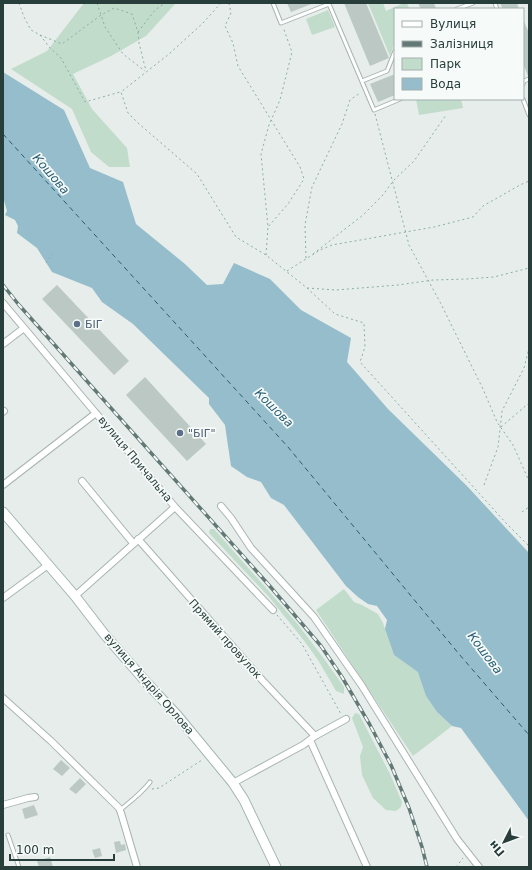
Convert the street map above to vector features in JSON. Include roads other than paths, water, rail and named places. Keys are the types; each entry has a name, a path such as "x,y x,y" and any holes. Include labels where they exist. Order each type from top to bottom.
{"street":[{"name":"вулиця Причальна","path":"3,303 175,507 273,610"},
{"path":"3,344 24,328"},
{"path":"3,486 96,413"},
{"name":"Прямий провулок","path":"82,481 313,738 367,867"},
{"path":"221,506 251,548 314,617 362,686 457,839 479,867"},
{"path":"75,596 175,507"},
{"name":"вулиця Андрія Орлова","path":"3,512 75,596 110,641 177,715 233,783 244,800 276,867"},
{"path":"3,598 48,565"},
{"path":"3,698 51,742 120,810 135,867"},
{"path":"233,783 303,745 345,719"},
{"path":"3,805 36,797"}],"lane":[{"path":"273,3 281,23 329,4 374,110 398,100"},
{"path":"460,8 473,3"},
{"path":"362,81 388,71 394,54"},
{"path":"523,100 529,115"},
{"path":"120,810 136,798 150,782"},
{"path":"8,835 19,867"}],"water":[{"name":"Кошова","path":"3,72 64,110 90,168 123,182 136,224 185,264 207,285 223,284 234,263 270,279 301,310 351,338 347,362 388,409 467,486 529,553 529,821 461,728 452,726 437,712 426,696 418,672 394,655 385,629 387,620 377,606 368,604 346,586 284,505 271,498 261,482 247,477 231,466 225,425 209,404 209,398 133,324 102,302 92,288 52,272 37,248 17,233 18,226 15,220 5,215 7,211 3,197"}],"railway":[{"path":"3,285 19,305 268,584 321,646 342,677 391,765 409,808 427,867"}],"place":[{"name":"БІГ","path":"77,324"},
{"name":"\"БІГ\"","path":"180,433"}]}
